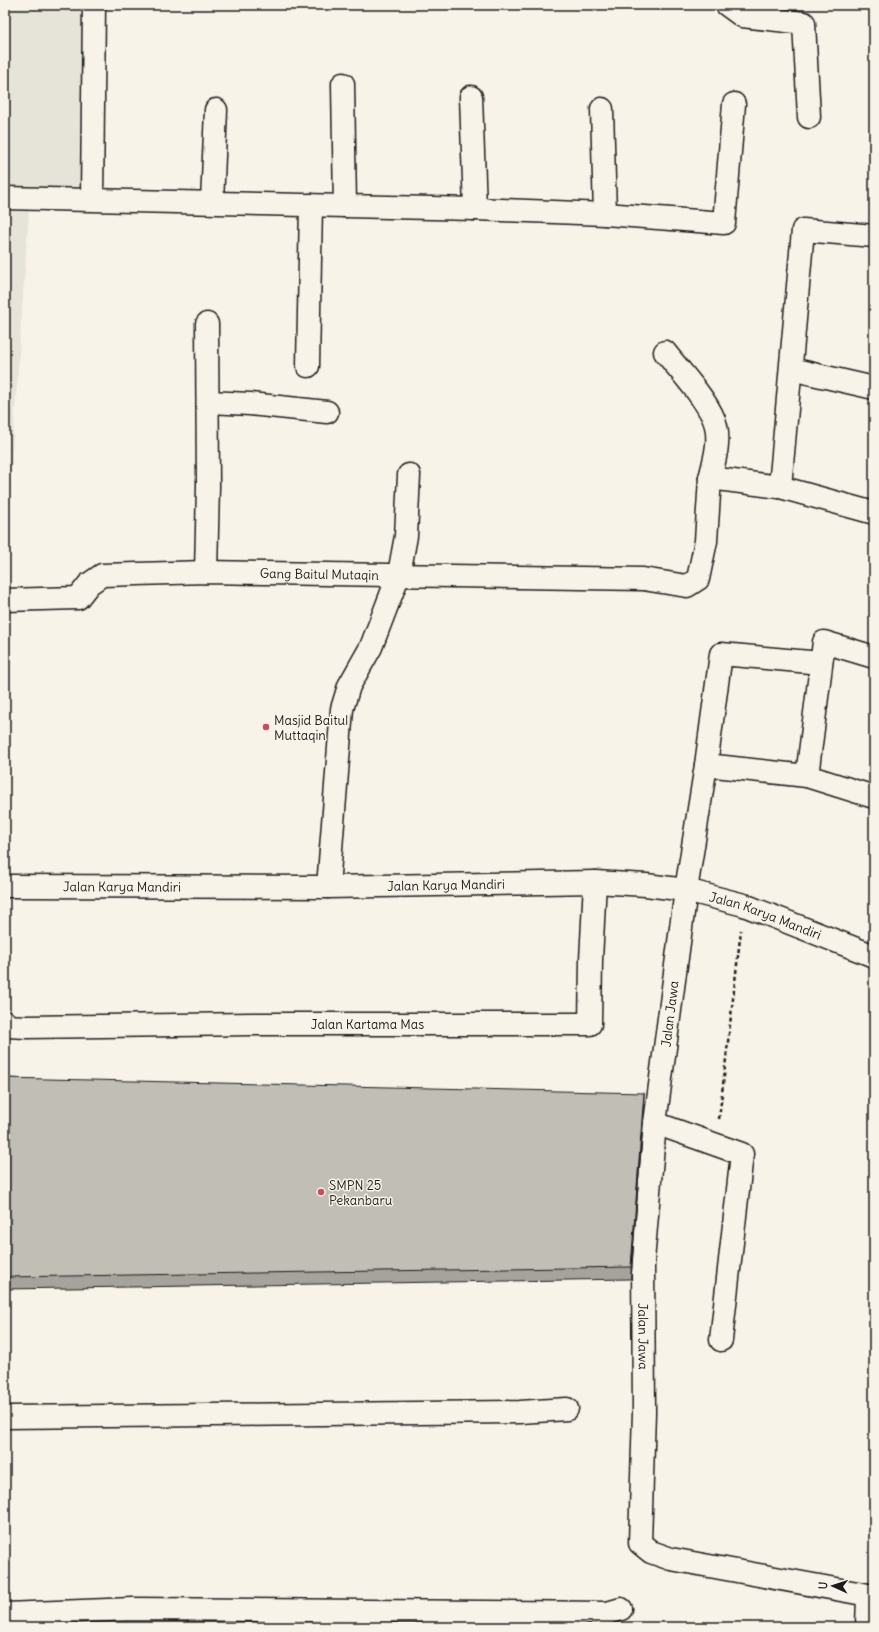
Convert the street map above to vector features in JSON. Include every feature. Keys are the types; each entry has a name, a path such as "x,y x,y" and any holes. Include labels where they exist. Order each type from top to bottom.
{"street":[{"path":"92,199 94,5"},
{"path":"727,5 742,16 804,23 809,117"},
{"path":"343,84 345,206"},
{"path":"471,97 476,209"},
{"path":"5,198 476,209 605,214 724,223 734,104"},
{"path":"602,109 605,214"},
{"path":"212,202 216,110"},
{"path":"308,366 311,205"},
{"path":"780,487 803,230 874,236"},
{"path":"206,572 208,486 207,324"},
{"name":"Gang Baitul Mutaqin","path":"5,600 78,598 89,584 102,575 206,572 399,574 643,580 687,586 698,579 706,542 710,478 716,454 716,426 706,405 665,352"},
{"path":"791,369 874,388"},
{"path":"208,402 250,404 327,412"},
{"path":"328,887 342,709 349,686 371,648 399,574 406,536 409,475"},
{"path":"710,478 780,487 874,513"},
{"path":"807,776 824,642 874,657"},
{"name":"Jalan Jawa","path":"821,663 721,654 706,765 686,890 655,1123 643,1261 644,1412 640,1542 651,1552 671,1559 871,1596"},
{"path":"706,765 807,776 874,797"},
{"name":"Jalan Karya Mandiri","path":"5,886 328,887 595,882 646,885 686,890 744,905 874,956"},
{"name":"Jalan Kartama Mas","path":"5,1022 7,1026 26,1027 252,1024 590,1024 590,960 595,882"},
{"path":"655,1123 742,1154 721,1340"},
{"path":"5,1417 520,1412 566,1409"},
{"path":"867,1627 871,1596"},
{"path":"5,1614 133,1609 607,1613 621,1608"}],"path":[{"path":"716,1146 744,905"}],"shaded area":[{"path":"5,5 93,5 93,194 30,196 5,554"}],"building":[{"name":"SMPN 25 Pekanbaru","path":"5,1078 644,1093 631,1267 5,1277"}],"place":[{"name":"Masjid Baitul Muttaqin","path":"266,727"},
{"name":"SMPN 25 Pekanbaru","path":"321,1192"}]}
